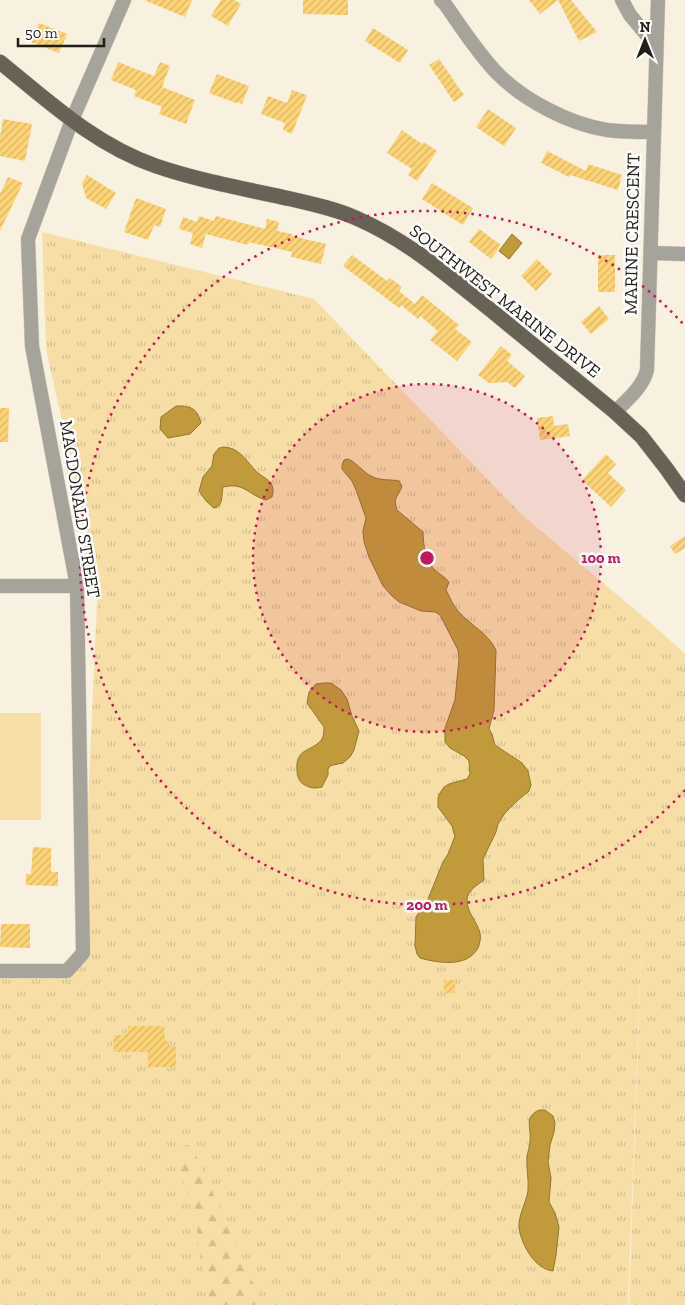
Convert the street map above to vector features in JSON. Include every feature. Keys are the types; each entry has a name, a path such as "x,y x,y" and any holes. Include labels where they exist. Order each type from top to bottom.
{"main road":[{"name":"SOUTHWEST MARINE DRIVE","path":"0,62 90,134 110,146 154,166 206,181 341,212 387,232 431,262 615,412 641,436 685,495"}],"street":[{"name":"MACDONALD STREET","path":"0,971 68,971 83,953 77,586 32,346 28,238 72,120 124,0"},
{"path":"441,0 497,73 539,104 563,116 606,130 653,132"},
{"path":"622,0 630,15 656,46"},
{"name":"MARINE CRESCENT","path":"615,412 641,384 647,370 658,0"},
{"path":"651,253 685,254"},
{"path":"0,586 77,586"}],"green space":[{"path":"42,232 314,299 522,515 685,654 685,1305 629,1305 643,899 628,1305 0,1305 0,971 67,971 83,953 82,935 98,581 46,349"},
{"path":"0,713 41,713 41,820 0,820"},
{"path":"191,1144 260,1298 255,1305 210,1305 198,1245 196,1216 178,1168 178,1148"}],"shaded area":[{"path":"512,234 522,243 509,259 499,251"},
{"path":"176,406 193,409 198,414 201,423 190,434 168,438 160,429 161,417"},
{"path":"224,447 238,452 258,473 271,483 273,487 272,497 266,500 242,488 230,486 223,487 222,500 217,507 214,508 206,501 199,491 203,477 212,466 214,454 219,448"},
{"path":"348,459 374,478 399,481 402,486 396,500 397,510 423,532 427,558 436,571 449,582 446,590 456,609 484,634 496,650 494,710 489,729 495,745 522,763 528,771 531,785 529,791 505,813 498,824 483,859 484,880 473,888 467,897 467,905 479,929 480,940 478,948 473,954 467,959 460,961 443,962 420,958 415,946 416,917 428,899 455,836 452,826 438,807 438,798 444,787 467,779 470,774 469,761 450,748 445,742 445,728 455,700 459,659 458,650 440,615 435,612 421,611 399,602 383,586 364,542 363,531 366,518 352,481 342,469 344,460"},
{"path":"331,683 341,690 347,699 359,731 350,757 343,763 330,766 322,787 314,788 300,781 297,774 297,763 299,757 318,743 323,736 324,727 307,703 309,692 316,684"},
{"path":"539,1110 545,1110 553,1116 555,1123 548,1162 551,1178 549,1202 559,1227 553,1271 541,1266 530,1256 519,1228 528,1191 529,1121 533,1114"}],"building":[{"path":"144,0 192,0 185,17"},
{"path":"221,0 234,0 241,4 228,26 211,16"},
{"path":"303,0 348,0 348,15 303,14"},
{"path":"529,0 558,0 540,14"},
{"path":"558,0 571,0 597,32 579,41"},
{"path":"39,23 67,34 59,53 31,42"},
{"path":"373,28 408,50 400,63 365,41"},
{"path":"439,59 464,95 454,102 429,65"},
{"path":"118,62 154,76 160,62 170,66 162,87 195,100 186,124 159,114 162,107 134,96 136,90 111,80"},
{"path":"217,74 249,86 242,104 209,93"},
{"path":"292,90 307,95 292,134 283,130 285,123 261,114 268,96 287,103"},
{"path":"488,109 516,128 504,146 476,127"},
{"path":"3,119 32,124 25,161 0,156 0,137"},
{"path":"402,130 422,144 424,142 437,151 417,181 408,175 412,169 387,153"},
{"path":"547,151 586,171 588,164 622,175 618,190 570,175 569,177 541,163"},
{"path":"87,175 116,193 106,209 86,198 82,183"},
{"path":"8,177 23,183 0,231 0,194"},
{"path":"432,183 473,208 463,225 422,199"},
{"path":"136,198 166,209 160,227 154,225 148,240 124,232"},
{"path":"199,216 214,221 216,216 265,229 267,219 279,222 277,231 326,244 321,264 291,257 292,252 249,242 248,245 206,234 202,248 190,244 193,233 179,229 183,217 197,222"},
{"path":"479,229 501,245 491,259 469,242"},
{"path":"352,255 387,281 390,278 402,287 399,291 415,304 422,295 459,325 455,329 472,342 457,361 430,340 438,331 420,316 418,319 401,305 399,308 343,266"},
{"path":"598,255 615,255 615,292 598,292"},
{"path":"537,259 552,274 536,291 521,276"},
{"path":"599,306 609,319 591,334 581,322"},
{"path":"501,346 512,355 507,361 525,376 515,388 507,382 489,383 478,375"},
{"path":"0,408 9,408 8,442 0,442"},
{"path":"553,416 554,426 568,424 570,436 540,440 537,418"},
{"path":"606,454 616,464 608,473 626,490 611,507 582,480"},
{"path":"685,536 685,548 675,554 670,546"},
{"path":"33,847 51,848 51,872 58,872 58,886 26,885 26,874 31,874"},
{"path":"1,924 30,924 30,948 0,947"},
{"path":"444,980 455,980 455,993 444,993"},
{"path":"128,1026 164,1026 167,1046 176,1047 176,1067 148,1067 148,1052 114,1052 113,1035 125,1035 125,1031 128,1031"}]}
